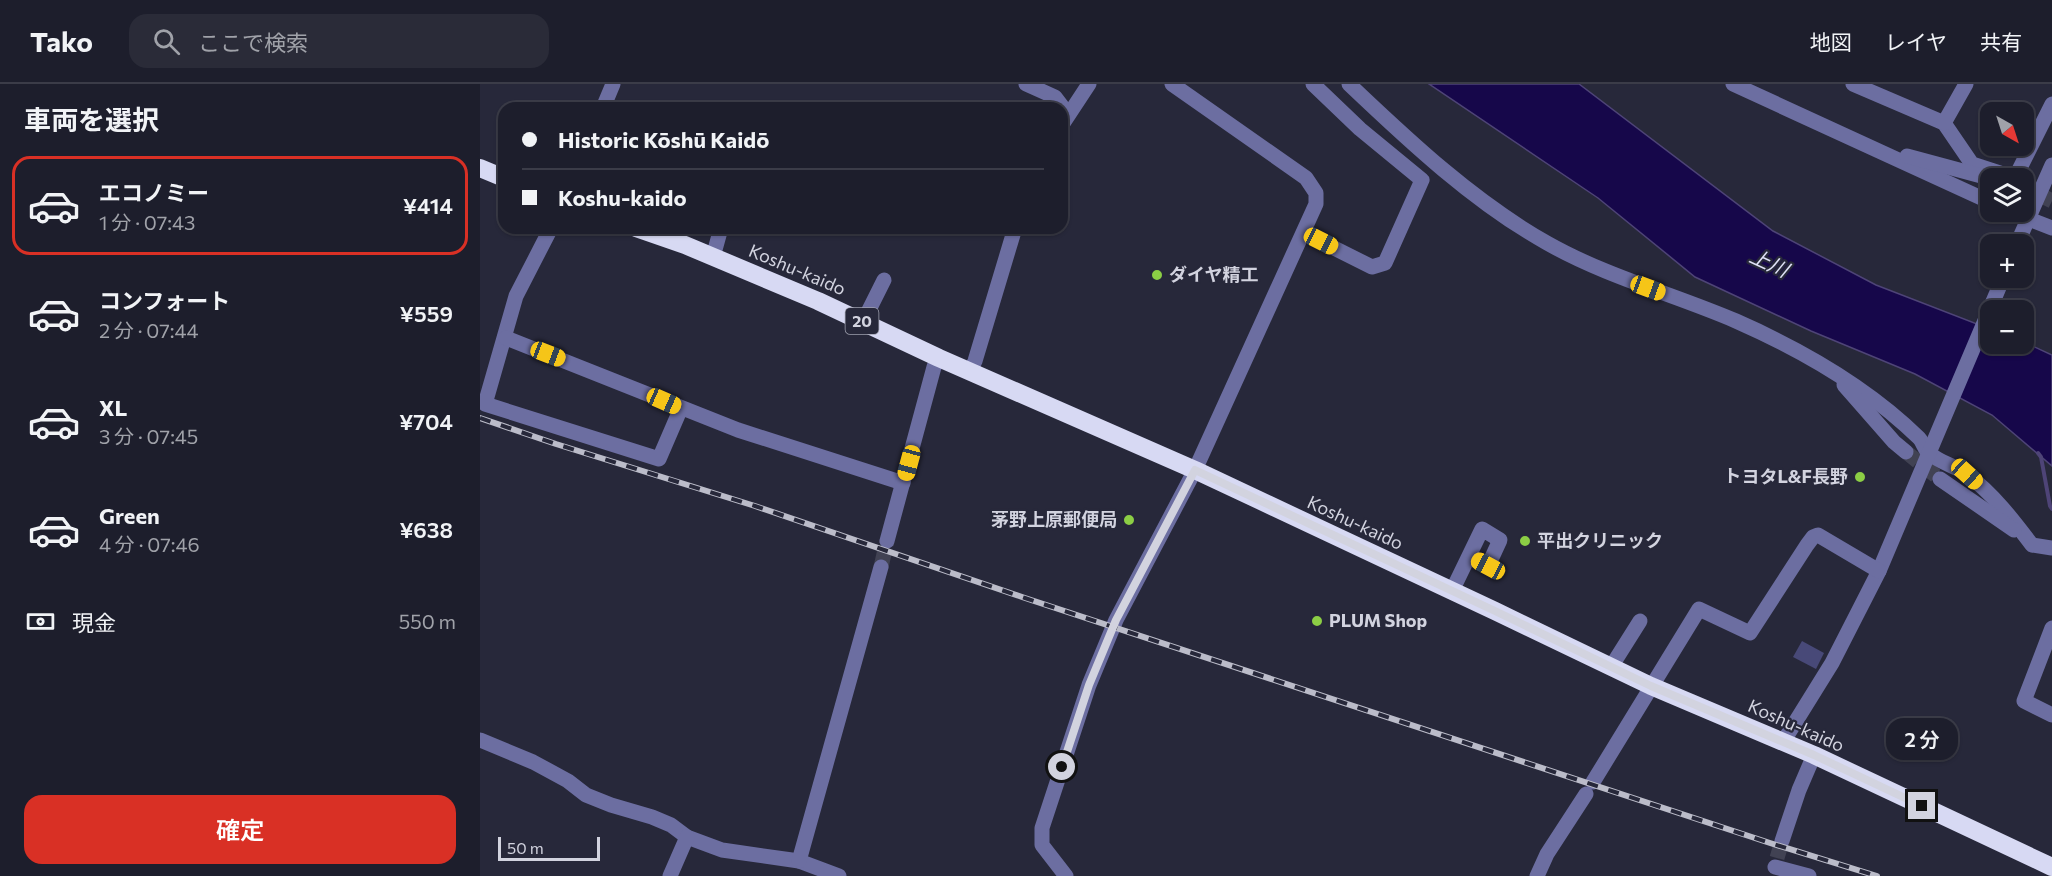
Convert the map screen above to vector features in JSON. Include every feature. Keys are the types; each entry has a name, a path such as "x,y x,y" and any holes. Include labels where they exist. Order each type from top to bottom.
{"highway":[{"path":"480,168 498,176"},
{"name":"Koshu-kaido","path":"652,234 713,257 1195,470 1651,686 1814,755 2052,867"}],"street":[{"path":"606,102 614,84"},
{"path":"1026,84 1055,97 1057,102"},
{"path":"1068,116 1089,84"},
{"path":"1066,876 1042,845 1042,828 1089,685 1116,620 1195,470 1316,204 1316,193 1306,178 1173,84"},
{"path":"1304,233 1372,267 1385,263 1422,180 1360,129 1313,84"},
{"path":"1349,84 1403,136 1487,204 1547,243 1604,272 1734,320 1787,344 1871,397 1930,448 1967,474 2002,505 2032,545"},
{"path":"1733,84 1980,197"},
{"path":"1944,123 1966,84"},
{"path":"1862,86 1944,123 1972,164 1984,168"},
{"path":"2020,168 2052,104"},
{"path":"1880,150 1980,176"},
{"path":"2034,205 2052,165"},
{"path":"2031,222 2052,228"},
{"path":"548,234 516,296 506,338 485,404 659,459 681,408"},
{"path":"713,257 719,234"},
{"path":"970,372 1013,234"},
{"path":"862,322 884,280"},
{"path":"1783,742 1832,663 1879,571 1999,288"},
{"path":"506,338 738,430 903,483"},
{"path":"887,541 934,367 939,358"},
{"path":"1830,370 1894,442 1906,452"},
{"path":"1940,479 2005,523 2032,545 2051,549"},
{"path":"1537,876 1547,854 1699,609 1750,633 1813,537 1818,535 1879,571"},
{"path":"1452,591 1469,556"},
{"path":"799,861 881,567"},
{"path":"1611,667 1640,621"},
{"path":"2052,628 2024,701 2052,715"},
{"path":"480,740 533,762 568,780 586,795 611,806 671,825 687,837 722,850 799,861 839,876"},
{"path":"1782,840 1814,755"},
{"path":"670,876 687,837"},
{"path":"1774,867 1809,876"}],"shaded area":[{"path":"1802,641 1824,653 1816,669 1793,657"}],"water":[{"name":"上川","path":"1429,84 1579,84 1773,231 1876,285 1980,325 1980,354 2034,354 2034,347 2052,355 2052,466 1992,415 1915,374 1811,331 1695,277 1598,198"}],"waterway":[{"path":"2038,453 2041,457 2052,509"}],"tunnel":[{"path":"2034,192 2052,201"},
{"path":"1906,452 1940,479"},
{"path":"881,567 887,541"},
{"path":"1777,858 1782,841"}],"railway":[{"path":"480,418 755,506 1025,598 1770,843 1877,876"}],"place":[{"name":"ダイヤ精工","path":"1157,275"},
{"name":"トヨタL&F長野","path":"1860,477"},
{"name":"茅野上原郵便局","path":"1129,520"},
{"name":"平出クリニック","path":"1525,541"},
{"name":"PLUM Shop","path":"1317,621"}],"route":[{"path":"1062,767 1089,685 1116,620 1195,470 1651,686 1814,755 1922,806"}]}
